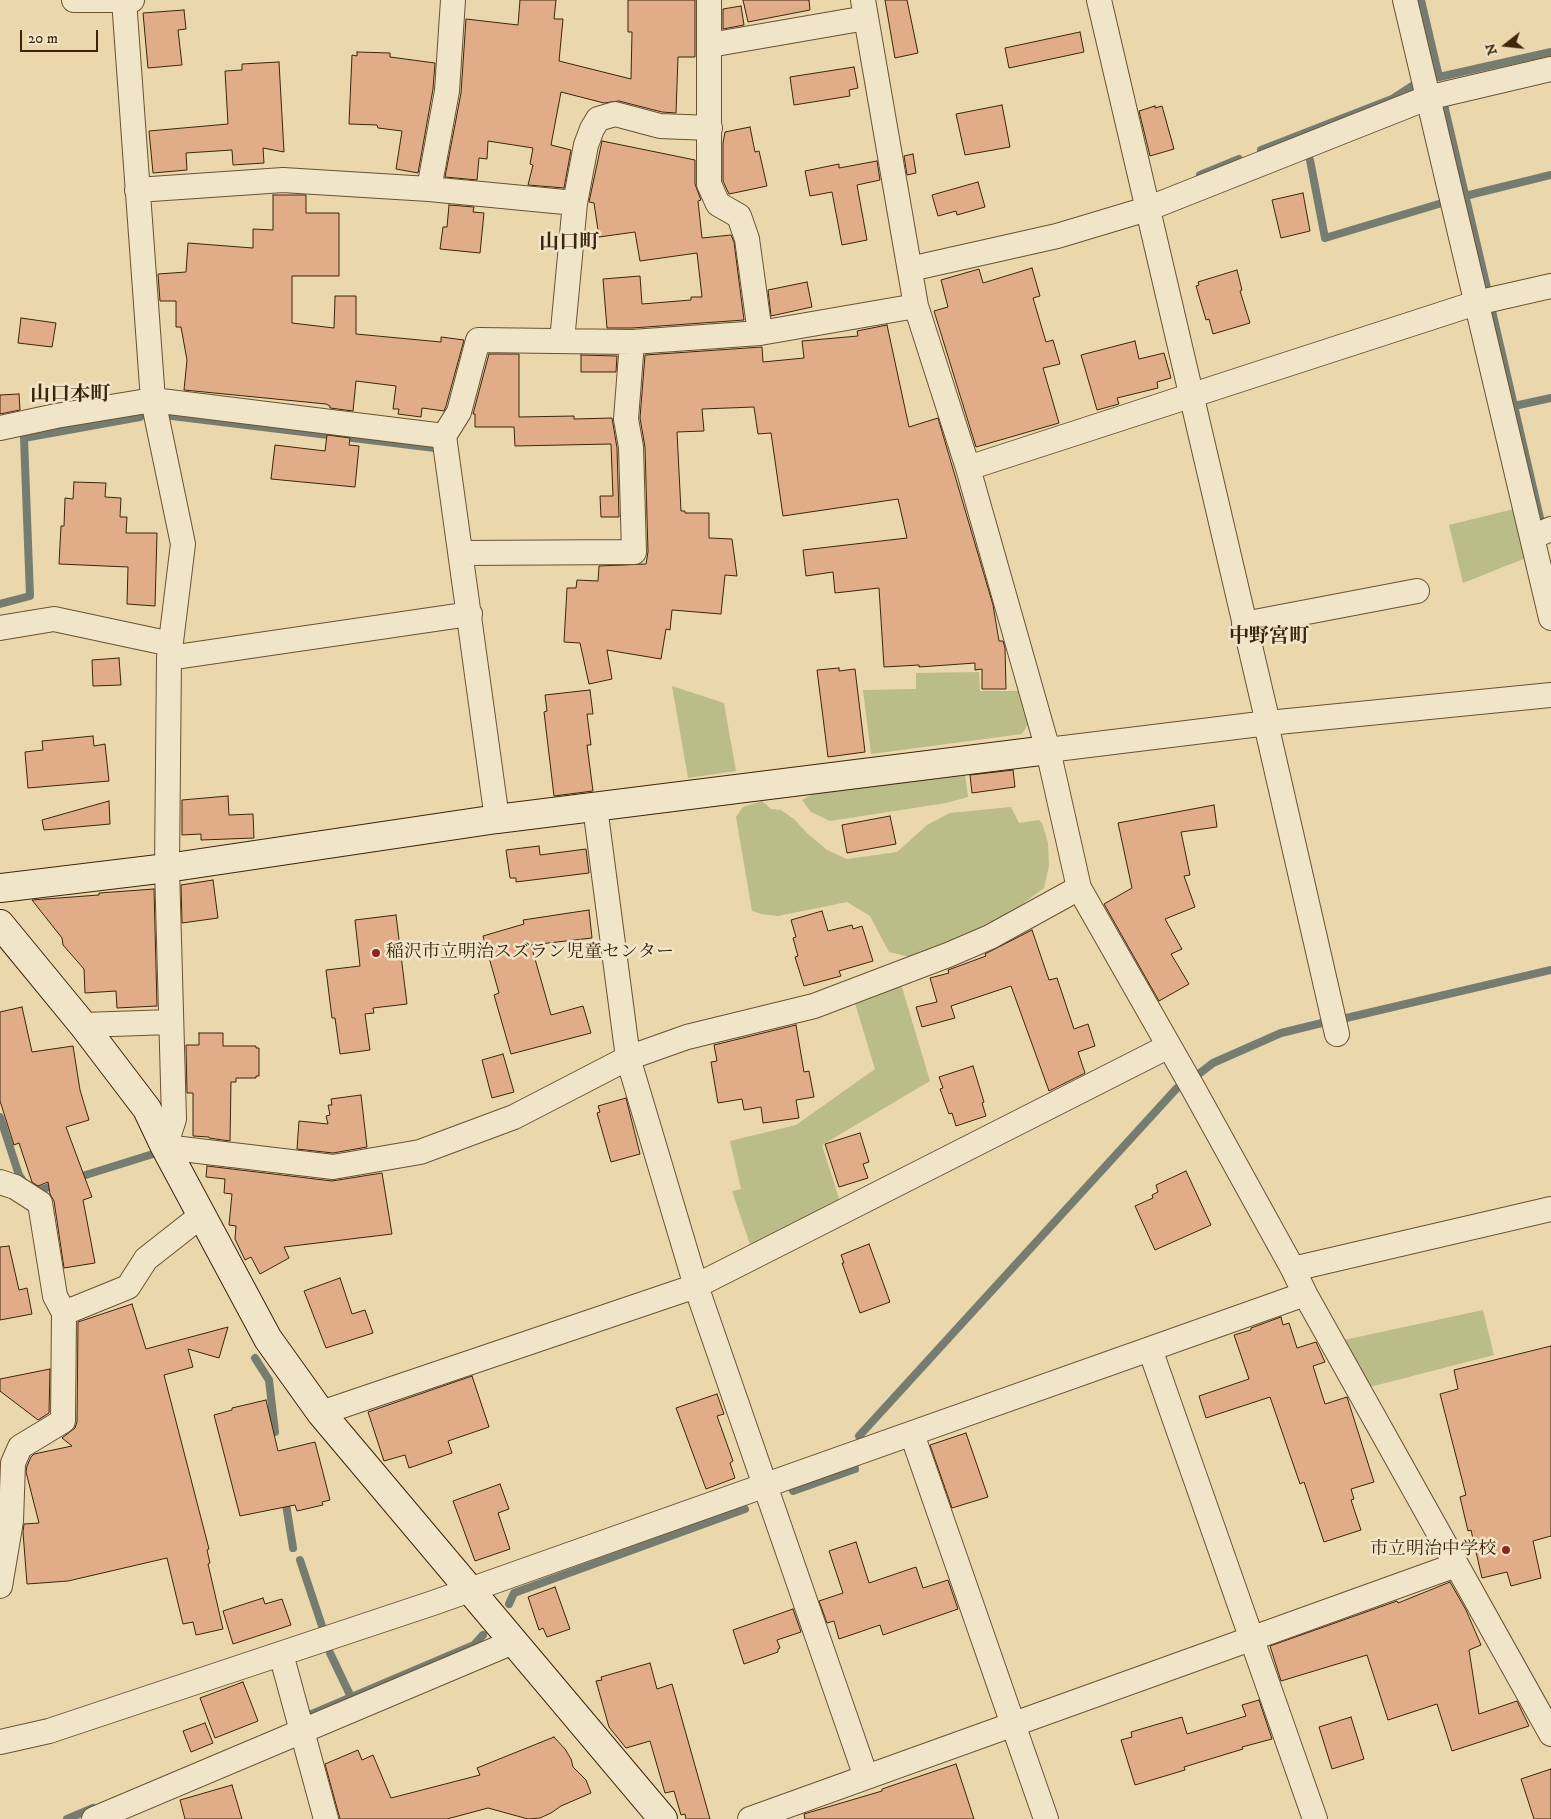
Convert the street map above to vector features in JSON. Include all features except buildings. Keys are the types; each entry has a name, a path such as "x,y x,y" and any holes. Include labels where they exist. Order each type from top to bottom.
{"street":[{"path":"74,0 132,0"},
{"path":"124,0 153,400 183,544 170,651 167,868 174,1119 165,1147"},
{"path":"429,189 448,91 453,0"},
{"path":"709,0 709,184 718,204 739,216 747,239 760,333"},
{"path":"1098,0 1244,624 1337,1034"},
{"path":"1405,0 1476,303 1541,534 1551,618"},
{"path":"710,45 865,9 916,306 968,468 1048,750 1079,888 1169,1046 1551,1734"},
{"path":"910,270 1057,236 1147,209 1427,98 1551,69"},
{"path":"562,341 575,203 586,146 598,119 614,114 660,126 710,128"},
{"path":"137,190 283,180 429,189 575,203"},
{"path":"968,468 1476,303 1551,286"},
{"path":"497,819 444,436 459,412 478,340 632,342 760,333 916,306"},
{"path":"461,553 634,552 631,447 626,419 632,342"},
{"path":"0,428 56,416 153,400 444,436"},
{"path":"1244,624 1417,591"},
{"path":"0,628 54,619 170,651 470,614"},
{"path":"0,888 167,868 497,819 1048,750 1267,724 1551,696"},
{"path":"595,807 628,1058 696,1286 866,1777"},
{"path":"165,1147 333,1167 420,1152 514,1117 628,1058 687,1037 814,1006 930,962 990,937 1079,888"},
{"path":"0,924 83,1025 146,1109 268,1339 320,1413 662,1819"},
{"path":"83,1025 171,1022"},
{"path":"320,1413 696,1286 1169,1046"},
{"path":"0,1182 15,1187 40,1203 55,1296 64,1313 63,1421 20,1447 13,1462 11,1521 0,1586"},
{"path":"1293,1269 1551,1209"},
{"path":"64,1313 128,1287 146,1259 202,1215"},
{"path":"0,1742 49,1731 470,1590 1305,1294"},
{"path":"1150,1349 1315,1819"},
{"path":"912,1434 1046,1819"},
{"path":"750,1819 1456,1565"},
{"path":"94,1819 513,1642"},
{"path":"281,1654 326,1819"}],"green space":[{"path":"1514,509 1526,558 1463,583 1449,525"},
{"path":"979,672 980,691 1019,691 1028,724 1022,734 871,754 863,690 916,689 916,673"},
{"path":"672,686 724,703 736,771 688,778"},
{"path":"952,773 965,774 968,797 946,803 830,821 811,812 802,800 817,792"},
{"path":"762,801 771,809 781,810 794,819 827,850 847,859 897,852 927,825 950,813 1011,807 1019,823 1039,820 1042,823 1048,843 1049,866 1044,888 985,932 910,957 889,952 870,916 847,902 778,916 761,914 752,911 736,817 743,807"},
{"path":"901,984 930,1081 822,1145 840,1202 751,1247 732,1191 741,1189 730,1141 796,1125 875,1069 854,1000"},
{"path":"1483,1310 1494,1355 1370,1387 1344,1340"}],"waterway":[{"path":"1421,0 1439,77 1551,52"},
{"path":"1261,150 1392,99 1415,84"},
{"path":"1444,105 1487,288"},
{"path":"1200,175 1239,159"},
{"path":"1310,160 1325,238 1442,203"},
{"path":"1465,196 1551,175"},
{"path":"1492,311 1540,518"},
{"path":"1514,406 1551,398"},
{"path":"172,416 435,448"},
{"path":"0,604 30,596 24,438 140,417"},
{"path":"1342,1019 1551,970"},
{"path":"1200,1073 1213,1063 1281,1033 1322,1023"},
{"path":"859,1436 1177,1088"},
{"path":"0,1117 19,1175 27,1187 40,1190 58,1184"},
{"path":"76,1178 153,1154"},
{"path":"255,1358 269,1380 275,1432"},
{"path":"793,1491 855,1469 854,1465"},
{"path":"285,1498 293,1548"},
{"path":"509,1604 514,1593 745,1509"},
{"path":"300,1560 322,1626"},
{"path":"307,1716 474,1645 483,1635"},
{"path":"330,1653 351,1697"},
{"path":"67,1819 93,1808"}],"place":[{"name":"稲沢市立明治スズラン児童センター","path":"376,953"},
{"name":"市立明治中学校","path":"1506,1550"}],"district":[{"name":"山口町","path":"569,244"},
{"name":"山口本町","path":"70,396"},
{"name":"中野宮町","path":"1269,638"}]}
